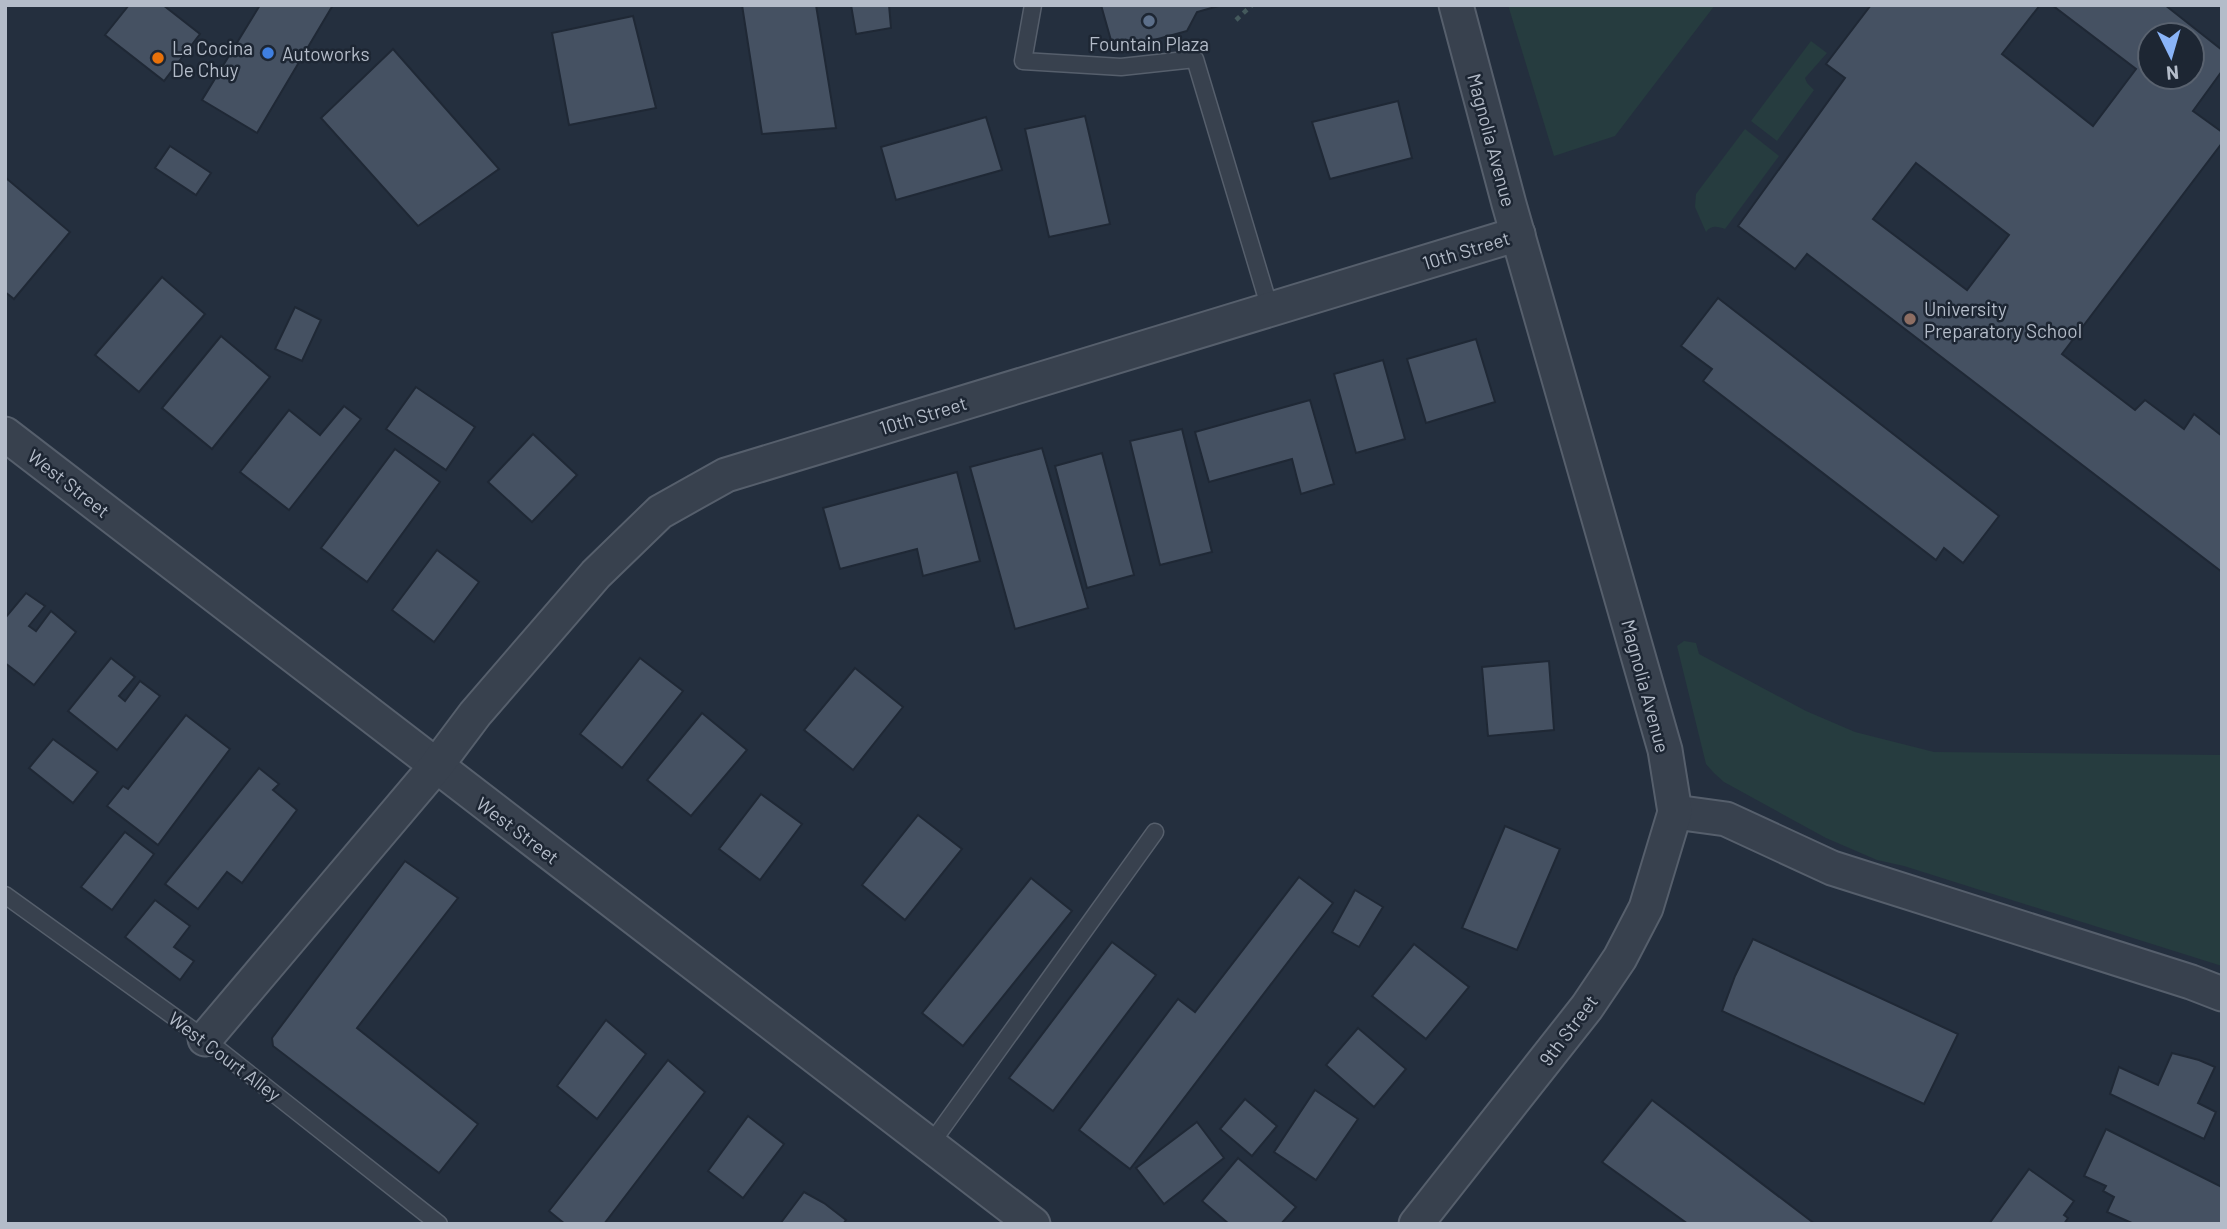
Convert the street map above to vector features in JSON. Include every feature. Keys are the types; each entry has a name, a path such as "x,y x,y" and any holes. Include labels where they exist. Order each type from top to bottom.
{"street":[{"name":"Magnolia Avenue","path":"1456,5 1518,234 1665,750 1675,812"},
{"name":"10th Street","path":"205,1039 436,766 475,714 596,574 660,512 699,488 726,475 1518,234"},
{"name":"West Street","path":"5,434 1033,1224"},
{"path":"1675,812 1726,819 1832,868 2222,994"},
{"name":"9th Street","path":"1416,1224 1587,1007 1620,958 1646,908 1675,812"}],"lane":[{"path":"1033,5 1023,61 1121,67 1195,59 1270,309"},
{"path":"930,1145 1155,832"},
{"name":"West Court Alley","path":"5,895 205,1039 439,1224"}],"path":[{"path":"1236,20 1252,5"}],"green space":[{"path":"1508,5 1715,5 1615,136 1554,156"},
{"path":"1811,41 1827,53 1805,78 1814,90 1777,141 1751,121"},
{"path":"1745,129 1779,156 1725,229 1714,227 1706,232 1695,207 1696,194"},
{"path":"1684,641 1696,643 1699,654 1806,711 1855,732 1934,752 2222,755 2222,966 1904,866 1877,860 1826,838 1724,782 1706,764 1677,646"}],"building":[{"name":"La Cocina De Chuy","path":"129,5 163,5 200,34 164,81 105,35"},
{"name":"Autoworks","path":"260,5 333,5 257,133 202,100"},
{"path":"742,5 816,5 836,128 762,134"},
{"path":"851,5 889,5 891,28 856,34"},
{"name":"Fountain Plaza","path":"1101,5 1222,5 1197,12 1187,31 1114,51"},
{"path":"1871,5 2040,5 2002,54 2093,126 2136,69 2136,91 2206,91 2206,37 2222,50 2222,71 2193,111 2222,132 2222,143 2062,354 2135,410 2145,400 2184,429 2194,414 2222,436 2222,572 1807,254 1795,269 1738,226 1845,78 1826,64","holes":["1916,163 2009,235 1967,290 1873,219"]},
{"path":"2052,5 2165,5 2185,21 2136,21 2136,69"},
{"path":"633,16 656,108 569,125 552,33"},
{"path":"393,49 499,169 418,226 321,118"},
{"path":"1398,101 1412,158 1330,179 1312,122"},
{"path":"1085,116 1110,224 1049,237 1025,129"},
{"path":"986,117 1002,170 896,200 881,147"},
{"path":"170,146 211,173 196,195 155,168"},
{"path":"6,178 70,232 14,299 5,292"},
{"path":"162,277 205,314 139,392 95,355"},
{"path":"1718,298 1999,516 1963,563 1944,548 1936,560 1703,381 1712,369 1681,346"},
{"path":"295,307 321,320 302,361 275,349"},
{"path":"221,336 270,377 212,449 162,408"},
{"path":"1476,339 1495,402 1426,423 1407,359"},
{"path":"1383,360 1405,439 1356,453 1334,374"},
{"path":"416,387 475,427 446,470 386,429"},
{"path":"1310,400 1334,484 1301,494 1292,459 1209,482 1195,432"},
{"path":"344,406 361,419 289,510 240,472 289,410 320,435"},
{"path":"1182,429 1212,552 1160,565 1130,441"},
{"path":"533,434 577,475 532,522 488,482"},
{"path":"1042,448 1088,608 1015,629 970,467"},
{"path":"395,449 440,482 367,582 321,548"},
{"path":"1102,453 1134,575 1087,588 1055,466"},
{"path":"957,472 980,561 923,576 917,549 840,569 823,508"},
{"path":"437,550 479,582 434,642 392,610"},
{"path":"26,593 45,606 29,626 36,631 51,611 76,632 34,685 5,663 5,618"},
{"path":"111,658 135,677 119,696 125,701 140,681 160,696 117,750 68,711"},
{"path":"640,658 683,691 622,768 580,734"},
{"path":"1549,661 1554,730 1488,736 1482,667"},
{"path":"855,668 903,707 853,770 804,730"},
{"path":"702,713 747,750 691,816 647,780"},
{"path":"186,715 230,749 158,845 107,806 123,786 128,789"},
{"path":"53,739 98,772 73,803 29,768"},
{"path":"259,768 279,784 273,790 297,810 242,883 227,872 198,909 165,884"},
{"path":"761,794 802,824 760,880 719,849"},
{"path":"918,815 962,849 905,920 862,885"},
{"path":"1505,826 1560,849 1517,950 1462,928"},
{"path":"125,832 154,854 112,910 81,887"},
{"path":"405,861 458,898 357,1028 478,1124 439,1173 273,1046 272,1038"},
{"path":"1299,877 1333,903 1130,1169 1079,1130 1178,999 1195,1012"},
{"path":"1031,878 1072,911 963,1046 922,1013"},
{"path":"1355,890 1383,907 1359,947 1332,932"},
{"path":"155,900 190,926 174,947 194,961 180,980 125,937"},
{"path":"1753,939 1958,1034 1924,1104 1722,1011"},
{"path":"1112,942 1156,975 1053,1111 1009,1078"},
{"path":"1414,944 1469,987 1426,1039 1372,996"},
{"path":"606,1020 646,1054 597,1119 557,1086"},
{"path":"1358,1028 1406,1069 1374,1107 1326,1065"},
{"path":"2172,1053 2215,1067 2198,1103 2216,1112 2204,1139 2110,1094 2119,1067 2158,1085"},
{"path":"668,1060 705,1092 604,1224 565,1224 549,1211"},
{"path":"1315,1090 1358,1119 1316,1180 1274,1152"},
{"path":"1245,1099 1277,1126 1252,1156 1220,1129"},
{"path":"1652,1100 1815,1224 1688,1224 1602,1162"},
{"path":"748,1116 784,1144 743,1198 708,1171"},
{"path":"1197,1122 1224,1158 1164,1204 1136,1168"},
{"path":"2106,1129 2222,1187 2222,1224 2134,1224 2107,1212 2114,1197 2103,1191 2106,1186 2084,1176"},
{"path":"1238,1158 1296,1207 1281,1224 1229,1224 1202,1201"},
{"path":"2029,1169 2074,1201 2064,1215 2068,1218 2064,1224 1989,1224"},
{"path":"804,1192 846,1220 843,1224 780,1224"}],"place":[{"name":"Fountain Plaza","path":"1149,21"},
{"name":"Autoworks","path":"268,53"},
{"name":"La Cocina De Chuy","path":"158,58"},
{"name":"University Preparatory School","path":"1910,319"}]}
